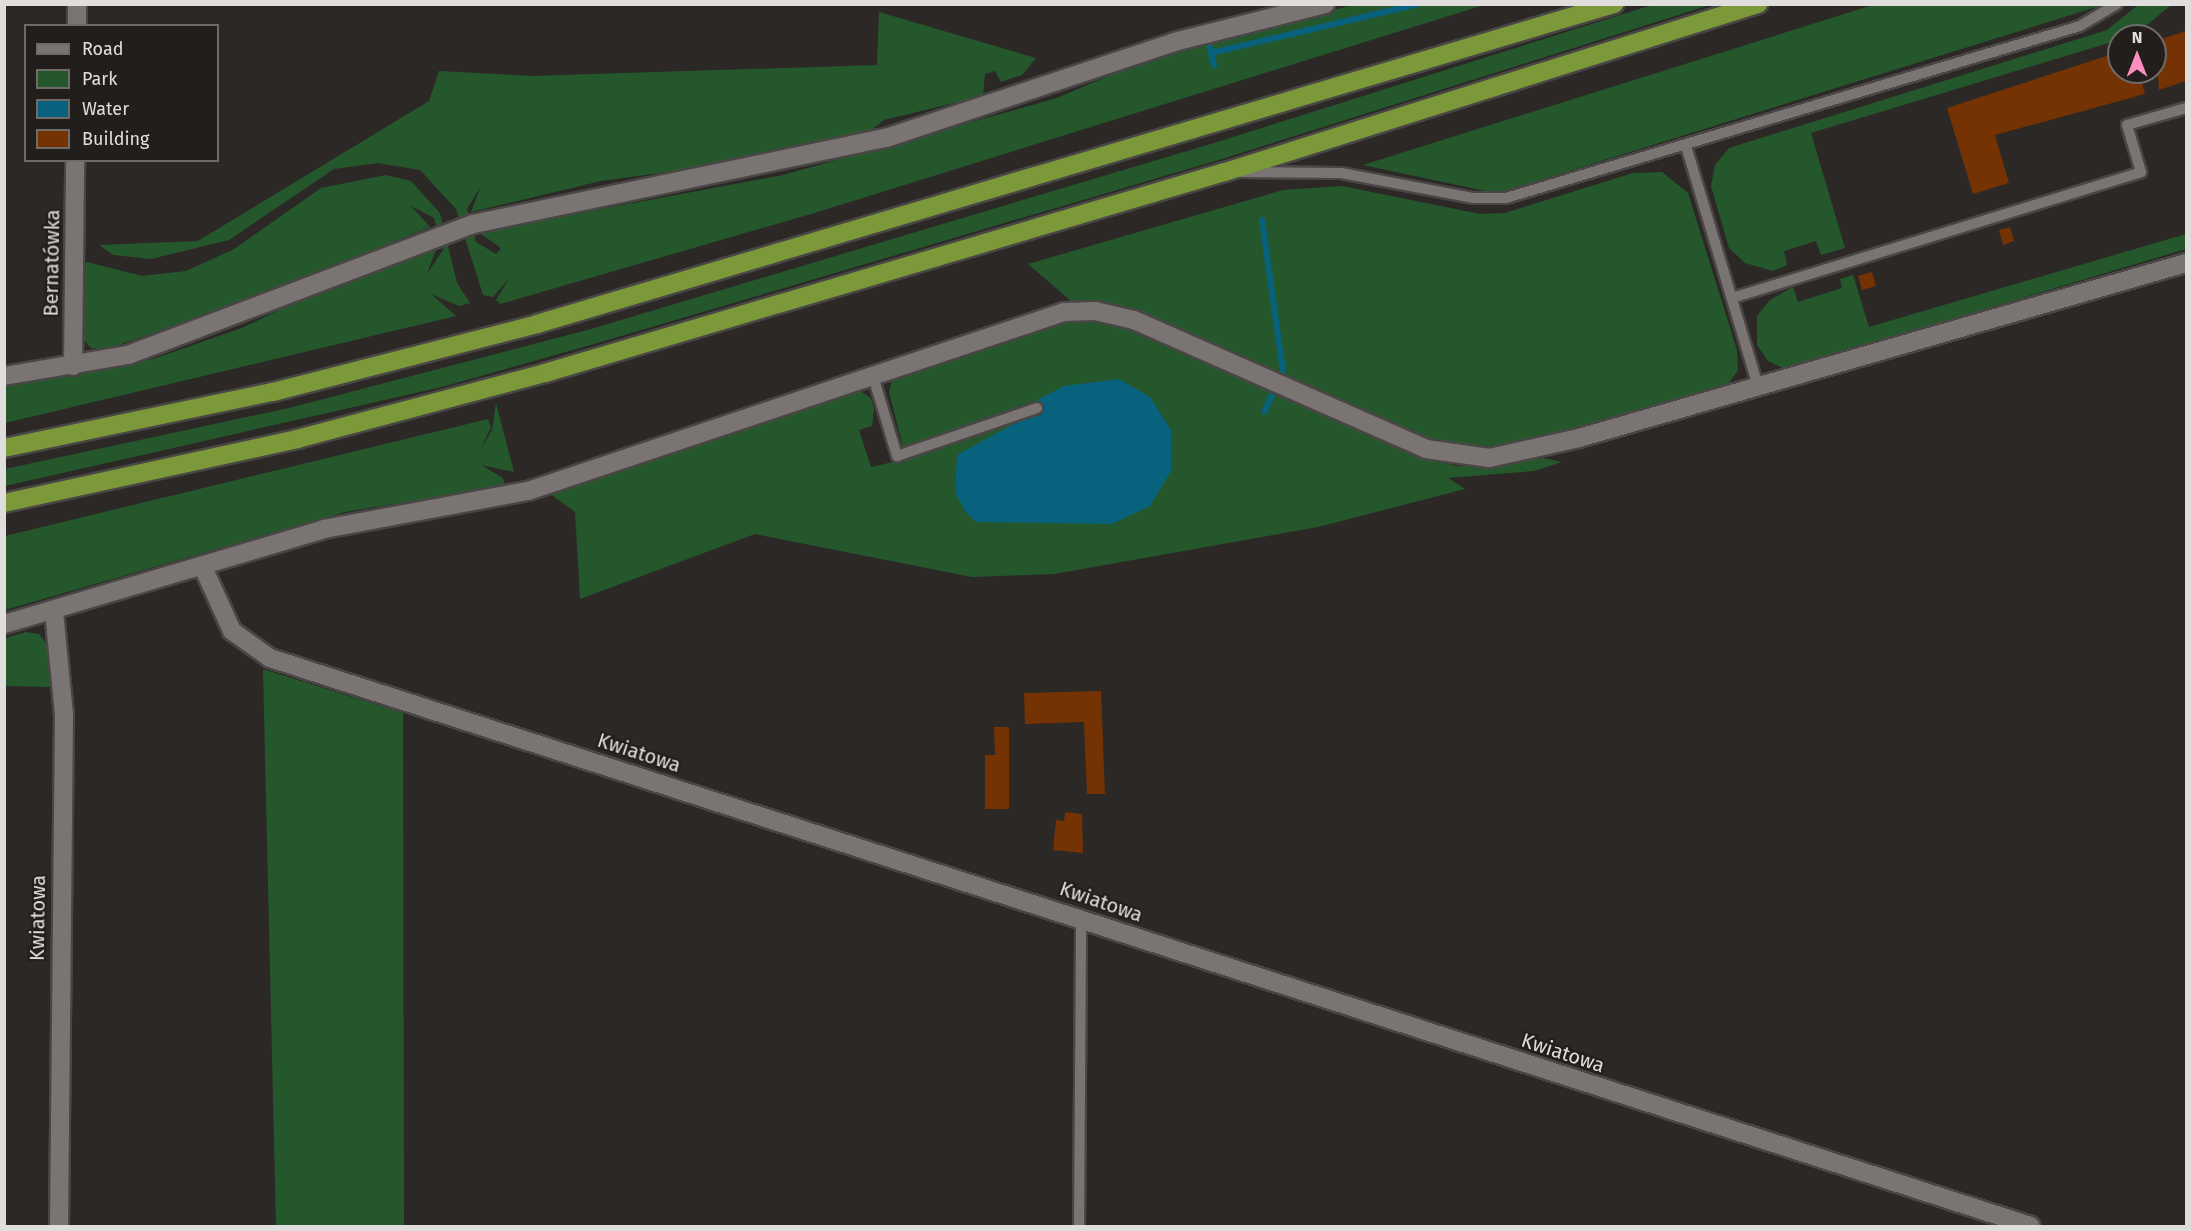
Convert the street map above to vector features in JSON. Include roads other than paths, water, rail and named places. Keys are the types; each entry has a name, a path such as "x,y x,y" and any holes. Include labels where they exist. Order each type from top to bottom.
{"highway":[{"path":"4,448 273,392 537,324 1614,4"},
{"path":"4,503 221,457 452,399 545,373 1225,172 1758,4"}],"street":[{"path":"76,24 77,4"},
{"path":"4,376 73,366 170,340 434,235 472,224 886,138 1174,42 1324,4"},
{"name":"Bernatówka","path":"73,366 75,162"},
{"path":"4,624 203,567 324,529 500,497 551,483 1021,323 1095,311 1181,337 1426,449 1472,459 1516,454 2187,262"},
{"name":"Kwiatowa","path":"203,567 232,631 270,658 1081,918 2031,1227"},
{"name":"Kwiatowa","path":"54,611 64,715 59,1227"}],"lane":[{"path":"1225,172 1341,173 1499,198 1686,146 2080,26 2117,4"},
{"path":"1732,297 2141,172 2127,125 2187,108"},
{"path":"1686,146 1758,386"},
{"path":"872,373 897,456 1037,408"},
{"path":"1079,1227 1081,918"}],"water":[{"path":"1119,379 1150,397 1171,430 1171,471 1150,506 1112,524 976,522 965,511 955,492 957,455 1037,411 1035,401 1064,386"}],"waterway":[{"path":"1211,53 1419,4"},
{"path":"1209,45 1214,65"},
{"path":"1262,220 1283,372 1264,412"}]}
